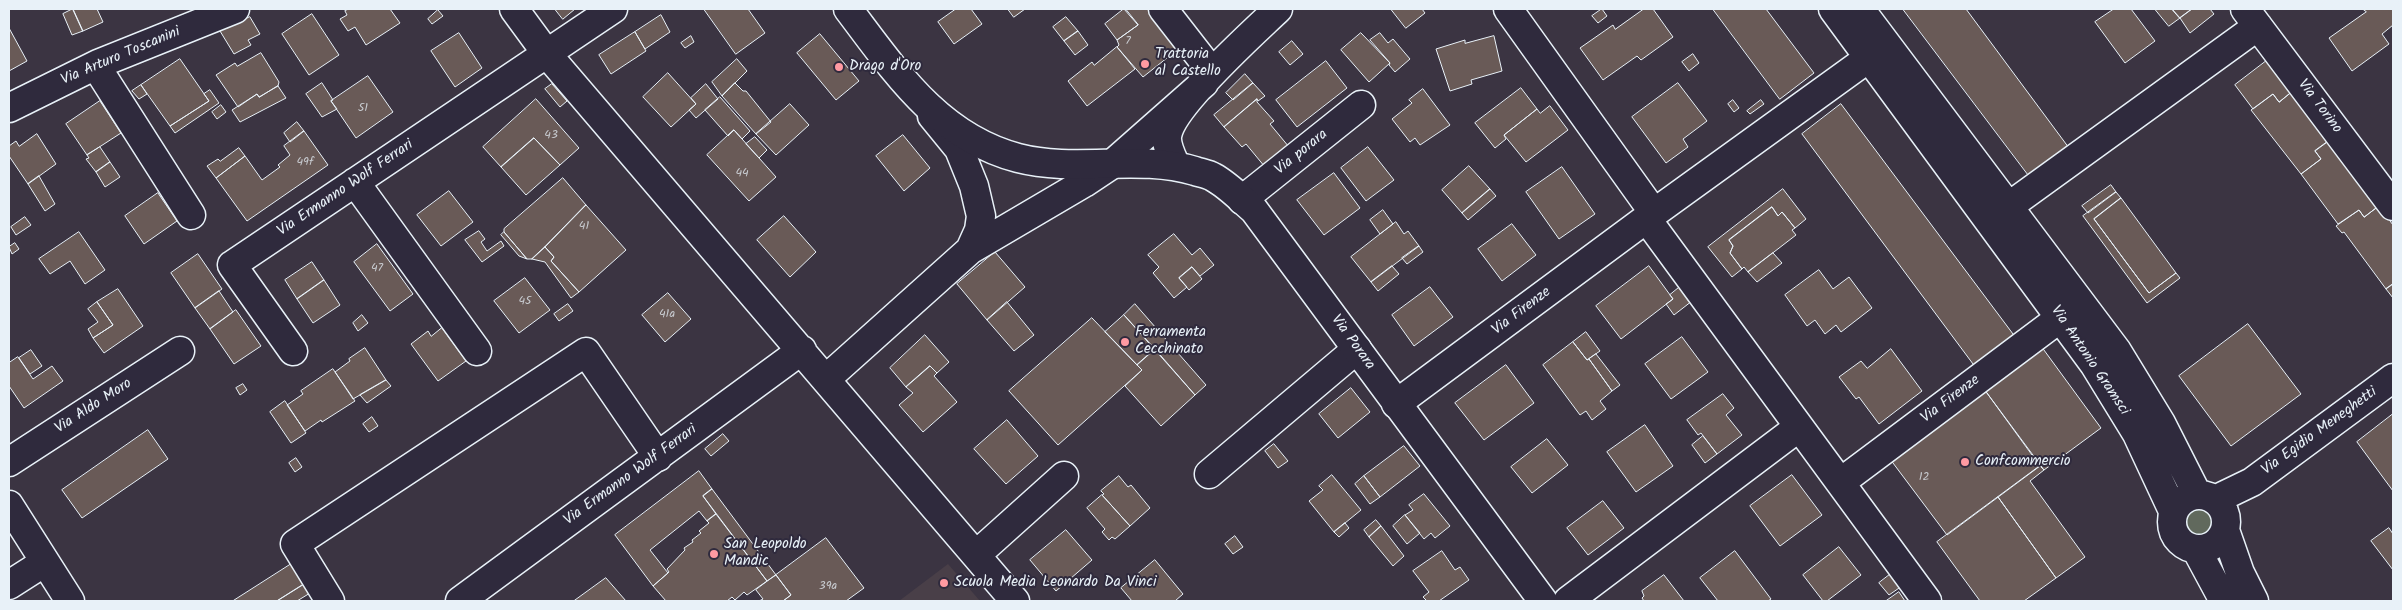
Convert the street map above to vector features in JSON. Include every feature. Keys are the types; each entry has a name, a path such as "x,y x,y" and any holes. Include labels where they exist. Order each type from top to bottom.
{"street":[{"name":"Via Arturo Toscanini","path":"9,108 98,64 235,9"},
{"path":"514,9 547,54 1015,601"},
{"name":"Via Ermanno Wolf Ferrari","path":"292,351 232,265 613,9"},
{"name":"Via Porara","path":"848,9 959,149 974,186 981,216 979,230 970,250"},
{"path":"1163,9 1208,77"},
{"path":"826,378 970,250 1111,165 1208,77 1278,9"},
{"path":"1508,9 1799,426 1927,601"},
{"name":"Via Antonio Gramsci","path":"1833,9 1998,214 2117,351 2216,512 2240,573 2254,601"},
{"name":"Via Antonio Gramsci","path":"1860,9 1998,214 2060,318 2094,364 2137,434 2173,512"},
{"path":"1998,214 2251,17"},
{"name":"Via Torino","path":"2251,17 2393,206"},
{"name":"Via Firenze","path":"1396,404 1650,215 1870,57"},
{"path":"98,64 104,77 191,214"},
{"path":"1176,166 1167,141 1169,128 1208,77"},
{"name":"Via Porara","path":"918,98 959,131 1017,158 1046,163 1176,166 1212,176 1242,200 1254,210 1543,601"},
{"name":"Via porara","path":"1242,200 1361,105"},
{"path":"355,182 477,351"},
{"name":"Via Firenze","path":"1841,482 2060,318"},
{"path":"1210,474 1357,349"},
{"name":"Via Ermanno Wolf Ferrari","path":"460,601 802,350"},
{"name":"Via Aldo Moro","path":"9,462 180,351"},
{"path":"330,601 295,544 586,352 658,457"},
{"name":"Via Egidio Meneghetti","path":"2216,512 2246,486 2393,378"},
{"path":"1568,601 1799,426"},
{"path":"976,555 1064,476"},
{"path":"2184,499 2216,512 2215,543 2196,549 2183,544 2176,538 2171,520 2173,512 2184,499"},
{"path":"9,505 70,601"},
{"path":"2196,549 2224,601"},
{"path":"9,585 45,562"}],"shaded area":[{"path":"2200,506 2210,511 2215,521 2210,531 2200,536 2190,531 2185,521 2190,511"},
{"name":"Scuola Media Leonardo Da Vinci","path":"948,564 980,601 899,601"}],"building":[{"path":"73,9 83,31 72,35 63,14"},
{"path":"73,9 97,9 103,22 83,31"},
{"path":"349,9 390,9 400,23 366,45 355,27 348,31 340,19 347,15 345,11"},
{"path":"555,9 575,9 563,19"},
{"path":"704,9 748,9 765,33 736,54"},
{"path":"956,9 971,9 982,24 954,44 938,22"},
{"path":"1008,9 1025,9 1014,17"},
{"path":"1124,9 1138,25 1117,40 1105,24"},
{"path":"1126,9 1153,9 1182,46 1143,77 1117,47 1119,45 1117,40 1138,25"},
{"path":"1391,9 1422,9 1425,13 1406,28"},
{"path":"1602,9 1607,16 1598,23 1592,16"},
{"path":"1644,9 1653,9 1673,37 1641,60 1637,56 1603,80 1580,48 1613,25 1615,29"},
{"path":"1713,9 1766,9 1814,73 1780,99"},
{"path":"1903,9 1966,9 2069,148 2030,177"},
{"path":"2114,9 2131,9 2155,41 2125,63 2095,22"},
{"path":"2155,9 2172,9 2180,18 2169,26"},
{"path":"2172,9 2192,9 2180,18"},
{"path":"2192,9 2210,9 2214,14 2190,33 2180,18"},
{"path":"2363,9 2393,9 2393,25 2382,34 2389,44 2352,71 2329,38 2366,12"},
{"path":"438,10 443,16 432,24 428,19"},
{"path":"312,14 339,55 309,75 282,34"},
{"path":"661,15 670,32 645,49 635,32"},
{"path":"250,17 260,34 248,40 251,45 234,54 220,31"},
{"path":"1066,17 1078,31 1064,41 1053,27"},
{"path":"9,28 27,61 9,71"},
{"path":"1078,31 1088,45 1075,55 1064,41"},
{"path":"635,32 646,51 611,74 599,55"},
{"path":"459,33 482,68 455,87 431,51"},
{"path":"1361,33 1390,63 1369,82 1341,50"},
{"path":"1380,33 1388,43 1393,39 1410,59 1395,72 1389,65 1390,63 1370,40"},
{"path":"820,34 859,81 836,100 797,53"},
{"path":"691,36 694,42 685,48 681,43"},
{"path":"1494,36 1502,71 1471,80 1472,84 1450,91 1436,49 1465,40 1465,43"},
{"path":"1292,41 1303,54 1290,65 1279,52"},
{"path":"1117,47 1135,69 1087,106 1068,81 1092,62 1094,65"},
{"path":"261,53 279,82 278,86 259,97 257,94 238,107 216,75 235,63 237,66"},
{"path":"1693,54 1699,63 1689,71 1682,62"},
{"path":"180,59 209,101 170,126 141,85"},
{"path":"737,59 747,71 722,96 712,82"},
{"path":"2269,59 2293,91 2279,102 2273,94 2253,109 2235,85"},
{"path":"1326,61 1347,88 1297,127 1276,100"},
{"path":"668,73 696,104 671,127 643,97"},
{"path":"1245,74 1253,83 1233,100 1226,93"},
{"path":"368,76 393,112 356,138 331,101"},
{"path":"322,83 337,109 322,117 306,94"},
{"path":"735,83 743,91 746,91 771,122 756,134 722,96"},
{"path":"1253,83 1265,96 1258,101 1257,99 1224,127 1214,115"},
{"path":"1678,83 1707,121 1683,139 1688,147 1666,163 1632,117"},
{"path":"552,84 567,101 560,107 545,89"},
{"path":"706,84 718,99 696,118 689,110 696,104 691,98"},
{"path":"141,85 147,94 139,99 132,91"},
{"path":"278,86 286,98 240,122 232,110 257,94 259,97"},
{"path":"1521,88 1537,109 1504,135 1506,139 1495,148 1475,123"},
{"path":"1423,89 1450,125 1420,145 1415,138 1410,142 1392,119 1412,103 1409,100"},
{"path":"210,90 219,103 175,133 170,126 209,101 204,94"},
{"path":"2293,91 2330,140 2315,151 2321,159 2301,174 2251,110 2273,94 2279,102"},
{"path":"720,97 750,131 742,139 734,130 728,136 705,110"},
{"path":"536,99 579,148 560,165 534,138 501,167 483,147"},
{"path":"1257,99 1257,102 1274,121 1270,124 1289,147 1265,167 1246,144 1242,147 1224,127"},
{"path":"1733,100 1739,108 1734,112 1728,104"},
{"path":"1761,100 1764,104 1750,114 1747,111"},
{"path":"100,101 121,133 87,155 66,124"},
{"path":"790,104 809,125 776,155 756,134"},
{"path":"1841,104 2016,338 1976,368 1802,134"},
{"path":"221,105 226,112 217,119 212,112"},
{"path":"1550,106 1568,130 1526,162 1504,135 1537,109 1540,113"},
{"path":"297,122 304,131 290,142 284,133"},
{"path":"734,130 776,177 749,201 707,155"},
{"path":"304,131 328,165 247,221 216,178 245,156 262,180 280,167 278,165 290,155 284,146"},
{"path":"37,134 56,164 28,184 9,156 9,146 16,141 19,146"},
{"path":"903,135 930,168 904,191 876,156"},
{"path":"755,137 767,150 759,158 746,144"},
{"path":"534,138 560,165 526,195 501,167"},
{"path":"2330,140 2379,206 2364,217 2359,210 2338,224 2301,174 2321,159 2315,151"},
{"path":"100,147 110,162 96,172 86,159 89,158 87,155"},
{"path":"1368,147 1394,180 1366,201 1341,168"},
{"path":"239,148 245,156 216,178 207,166 218,159 220,161"},
{"path":"110,162 120,177 105,187 96,172"},
{"path":"1469,166 1490,189 1462,213 1442,190"},
{"path":"1562,167 1595,214 1559,239 1526,192"},
{"path":"1334,173 1360,208 1324,235 1297,200"},
{"path":"39,176 55,204 45,211 28,184"},
{"path":"563,178 586,205 532,259 527,259 504,232 504,229"},
{"path":"2111,185 2116,192 2088,213 2082,206"},
{"path":"1490,189 1496,196 1468,220 1462,213"},
{"path":"1783,189 1806,219 1795,228 1782,212 1778,216 1772,207 1729,240 1733,246 1730,253 1742,269 1732,277 1708,247"},
{"path":"449,191 473,222 441,246 417,215"},
{"path":"2116,192 2121,198 2094,219 2149,293 2176,273 2180,278 2147,303 2083,216"},
{"path":"158,193 177,221 144,244 125,216"},
{"path":"2121,198 2176,273 2149,293 2094,219"},
{"path":"586,205 626,250 579,292 551,261 554,257 545,247"},
{"path":"2379,206 2393,225 2393,284 2386,289 2344,232 2342,233 2336,226 2359,210 2364,217"},
{"path":"1772,207 1778,216 1782,212 1795,228 1792,230 1796,235 1748,272 1744,267 1742,269 1730,253 1733,246 1729,240"},
{"path":"1383,210 1393,224 1380,234 1370,220"},
{"path":"784,216 816,252 790,277 757,240"},
{"path":"25,217 31,225 16,235 11,227"},
{"path":"1396,222 1404,234 1408,231 1419,246 1371,282 1351,257"},
{"path":"1512,224 1536,255 1502,281 1478,249"},
{"path":"479,231 485,239 481,242 487,251 501,241 504,246 482,262 465,240"},
{"path":"79,232 105,270 85,284 70,261 50,274 39,259"},
{"path":"504,232 527,259 519,256 501,235"},
{"path":"1174,234 1192,255 1200,248 1214,265 1200,276 1192,267 1179,278 1187,287 1174,298 1153,273 1159,267 1148,255"},
{"path":"15,243 19,249 12,254 9,247"},
{"path":"377,244 413,294 390,311 354,262"},
{"path":"1419,246 1423,252 1407,264 1402,258"},
{"path":"545,247 554,257 551,261 579,292 571,298 545,262 532,259"},
{"path":"995,252 1025,287 987,320 957,284"},
{"path":"1773,253 1782,263 1757,282 1748,272"},
{"path":"198,254 222,289 195,308 171,273"},
{"path":"312,262 324,280 297,299 285,280"},
{"path":"1392,266 1399,274 1378,291 1371,282"},
{"path":"1649,266 1673,299 1621,339 1596,306"},
{"path":"1192,267 1202,279 1189,290 1179,278"},
{"path":"1819,270 1833,289 1849,277 1872,308 1841,332 1836,325 1825,334 1815,320 1807,326 1785,295"},
{"path":"525,278 550,310 519,333 494,301"},
{"path":"324,280 340,305 313,323 297,299"},
{"path":"2393,284 2393,298 2386,289"},
{"path":"1681,286 1692,301 1674,315 1666,304 1673,299 1670,295"},
{"path":"1430,287 1453,317 1414,346 1392,315"},
{"path":"118,289 143,326 104,353 93,338 113,325 97,302"},
{"path":"219,291 233,312 210,329 195,308"},
{"path":"668,293 691,319 665,342 642,315"},
{"path":"97,302 113,325 93,338 88,329 98,322 88,309"},
{"path":"1007,302 1034,335 1014,351 987,320"},
{"path":"568,304 573,311 559,321 554,314"},
{"path":"1135,304 1206,385 1195,395 1124,315"},
{"path":"236,310 261,346 234,364 210,329"},
{"path":"362,315 368,323 358,331 353,323"},
{"path":"1124,315 1155,349 1137,365 1105,332"},
{"path":"1092,318 1142,370 1058,445 1009,391"},
{"path":"2248,324 2301,394 2231,446 2179,376"},
{"path":"442,328 466,361 438,381 411,344 428,331 431,336"},
{"path":"1586,332 1600,351 1587,360 1573,342"},
{"path":"925,335 949,362 937,373 930,366 906,387 890,368"},
{"path":"1682,337 1708,372 1671,399 1645,364"},
{"path":"1573,342 1587,360 1589,359 1612,391 1600,401 1606,409 1592,420 1586,411 1580,415 1543,365"},
{"path":"2041,346 2101,428 2044,470 1984,389"},
{"path":"365,348 386,380 353,399 335,372"},
{"path":"1155,349 1195,395 1161,426 1125,386 1142,370 1137,365"},
{"path":"1891,349 1922,391 1879,424 1859,397 1856,399 1839,377 1861,361 1867,368"},
{"path":"31,350 42,366 30,374 19,358"},
{"path":"1596,354 1620,385 1612,391 1589,359"},
{"path":"18,357 33,379 52,366 63,381 24,408 9,386 9,363"},
{"path":"1506,365 1534,403 1484,440 1455,403"},
{"path":"930,366 937,373 934,376 957,402 923,432 899,405 913,393 906,387"},
{"path":"333,369 355,401 305,431 287,405 303,394 301,391"},
{"path":"386,380 391,386 367,403 360,395"},
{"path":"243,384 247,390 240,395 236,388"},
{"path":"1351,388 1370,412 1338,438 1319,414"},
{"name":"Confcommercio","path":"1984,389 2040,466 1947,535 1890,459"},
{"path":"1723,394 1734,408 1726,415 1742,435 1717,454 1701,433 1698,435 1687,420"},
{"path":"285,401 306,433 291,443 270,412"},
{"path":"2393,414 2393,491 2357,442"},
{"path":"372,417 378,426 369,432 363,424"},
{"path":"1007,420 1038,456 1006,484 974,449"},
{"path":"1645,425 1673,466 1636,492 1607,452"},
{"path":"148,430 168,459 82,518 62,490"},
{"path":"723,434 729,441 711,456 705,449"},
{"path":"1703,436 1717,454 1705,463 1692,445"},
{"path":"1547,439 1568,465 1532,493 1511,467"},
{"path":"1274,444 1288,461 1278,468 1265,451"},
{"path":"1404,446 1420,466 1380,497 1364,476"},
{"path":"296,458 302,467 295,472 289,463"},
{"path":"2040,466 2044,470 2030,481 2085,557 2056,578 1998,497"},
{"path":"699,471 712,489 703,496 716,514 707,521 699,511 650,550 668,573 653,586 615,535"},
{"path":"1332,475 1361,510 1334,532 1309,501 1323,490 1319,486"},
{"path":"1792,475 1822,515 1780,546 1750,506"},
{"path":"1119,476 1128,487 1131,485 1150,508 1130,526 1102,495 1104,494 1101,491"},
{"path":"1364,476 1380,497 1370,504 1355,484"},
{"path":"712,489 776,575 767,581 703,496"},
{"path":"1424,494 1450,526 1435,538 1431,533 1424,539 1405,515 1413,510 1409,505"},
{"path":"1102,495 1130,526 1115,539 1112,537 1109,540 1102,532 1105,529 1087,508"},
{"path":"1998,497 2056,578 2024,601 1980,601 1937,542"},
{"path":"1603,501 1624,528 1588,555 1567,528"},
{"name":"San Leopoldo Mandic","path":"716,514 767,581 747,595 744,592 735,600 732,597 727,601 666,601 653,586 669,572 667,569 685,550 684,548 693,542 692,540 701,533 699,531 709,523 707,521"},
{"path":"1405,515 1420,533 1407,544 1393,526"},
{"path":"1376,520 1381,526 1369,537 1364,530"},
{"path":"1345,523 1349,528 1339,537 1334,532"},
{"path":"1381,526 1404,556 1393,566 1369,537"},
{"path":"2389,528 2393,534 2393,570 2371,541"},
{"path":"1066,530 1092,560 1056,591 1030,560"},
{"path":"1235,536 1243,547 1233,554 1225,544"},
{"path":"826,538 864,588 846,601 783,601 791,595 776,575"},
{"path":"1839,547 1861,575 1827,601 1823,601 1803,575"},
{"path":"1442,551 1455,570 1460,567 1469,580 1439,601 1427,601 1423,597 1429,592 1413,571"},
{"path":"1735,551 1771,599 1768,601 1718,601 1700,578"},
{"path":"1155,560 1183,594 1175,601 1132,601 1121,588"},
{"path":"296,561 309,581 277,601 233,601"},
{"path":"1892,573 1902,586 1889,595 1879,583"},
{"path":"776,575 791,595 783,601 759,601 763,599 756,590"},
{"path":"1664,575 1684,601 1644,601 1642,591"},
{"path":"606,578 626,601 574,601"},
{"path":"309,581 315,590 297,601 277,601"},
{"path":"1899,592 1905,601 1886,601"}],"place":[{"name":"Trattoria al Castello","path":"1145,64"},
{"name":"Drago d'Oro","path":"839,67"},
{"name":"Ferramenta Cecchinato","path":"1125,342"},
{"name":"Confcommercio","path":"1965,462"},
{"name":"San Leopoldo Mandic","path":"714,554"},
{"name":"Scuola Media Leonardo Da Vinci","path":"944,583"}]}
